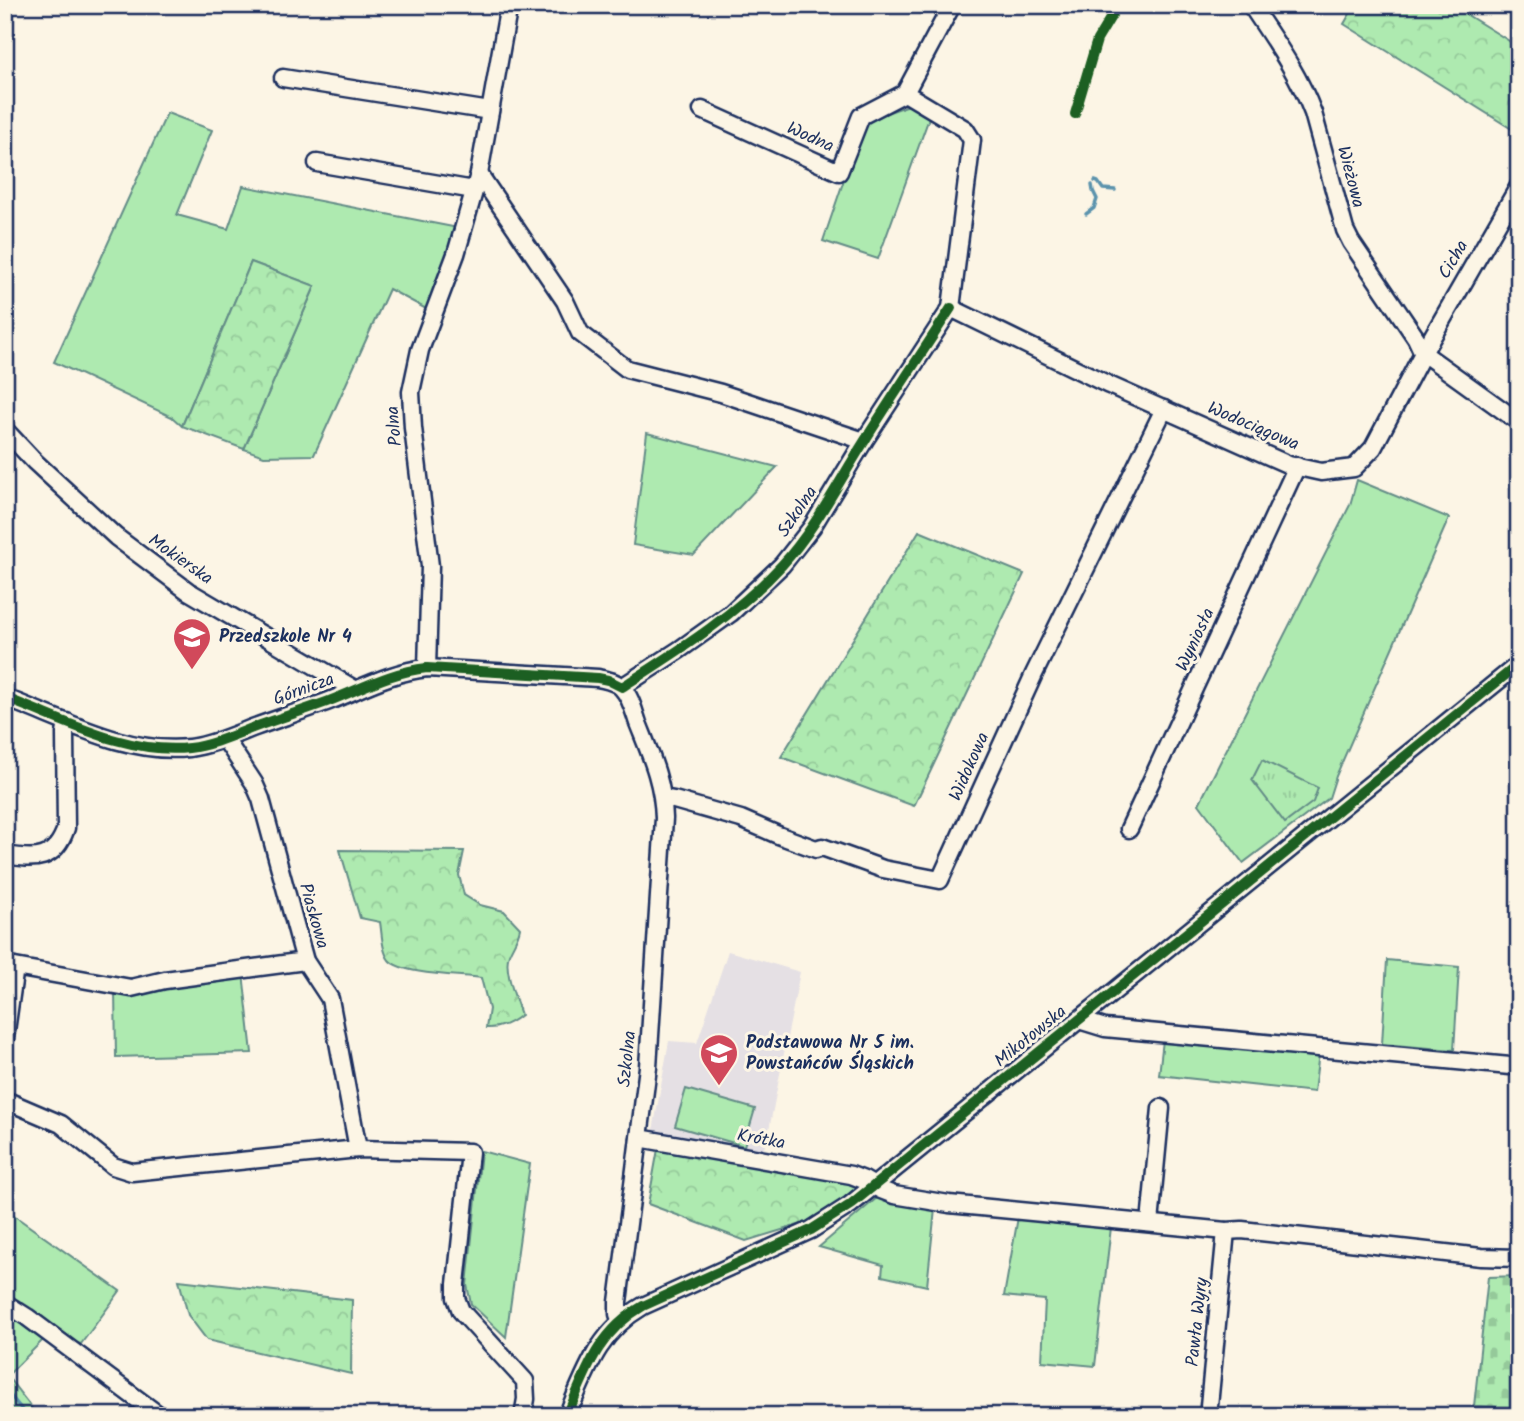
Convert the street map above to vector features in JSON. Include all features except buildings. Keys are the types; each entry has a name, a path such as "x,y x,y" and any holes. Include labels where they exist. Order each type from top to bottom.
{"street":[{"name":"Polna","path":"427,668 430,566 411,392 420,350 456,254 476,182 509,5"},
{"path":"951,308 972,139 965,128 905,93 952,5"},
{"name":"Wieżowa","path":"1251,5 1283,52 1307,96 1351,243 1416,338 1423,353"},
{"path":"283,78 490,111"},
{"name":"Wodna","path":"702,110 839,172 861,116 905,93"},
{"path":"317,163 476,182 565,300 580,333 627,369 721,393 864,441"},
{"name":"Cicha","path":"1423,353 1519,186"},
{"name":"Wodociągowa","path":"951,308 1109,384 1289,465 1321,472 1354,468 1373,448 1423,353"},
{"name":"Szkolna","path":"621,1321 618,1302 648,1067 663,831 663,798 657,769 622,687 731,613 782,565 812,527 864,441 951,308"},
{"path":"1423,353 1519,422"},
{"name":"Widokowa","path":"663,798 741,819 791,840 817,849 822,847 883,869 940,880 1034,674 1164,409"},
{"name":"Mokierska","path":"5,430 35,462 116,537 188,591 356,690"},
{"name":"Wyniosła","path":"1129,829 1297,466"},
{"name":"Mikołowska","path":"567,1416 596,1352 621,1321 643,1306 811,1230 850,1205 1519,664"},
{"name":"Górnicza","path":"5,698 127,744 189,748 225,739 409,670 427,668 598,678 622,687"},
{"path":"5,855 31,857 50,854 59,847 66,828 67,722"},
{"name":"Piaskowa","path":"225,739 254,783 261,799 305,961 330,999 358,1149"},
{"path":"5,1038 10,967 131,988 165,980 305,961"},
{"path":"1079,1020 1105,1028 1510,1066"},
{"path":"5,1100 61,1124 113,1166 132,1172 358,1149 470,1152 456,1298 461,1311 525,1381 523,1416"},
{"path":"1150,1223 1161,1108"},
{"name":"Krótka","path":"639,1138 851,1175 894,1195 948,1204 1226,1231 1242,1230 1481,1257 1519,1258"},
{"name":"Pawła Wyry","path":"1208,1416 1226,1231"},
{"path":"5,1303 160,1416"}],"shaded area":[{"name":"Podstawowa Nr 5 im. Powstańców Śląskich","path":"728,951 800,972 762,1154 653,1131 669,1041 697,1043"}],"green space":[{"path":"1355,5 1451,5 1519,47 1519,121 1515,131 1344,24"},
{"path":"909,105 930,115 878,259 823,241 862,127 878,116"},
{"path":"167,113 212,130 177,215 228,229 243,186 458,228 430,311 389,289 314,455 264,456 244,449 315,286 251,262 182,426 172,417 54,362"},
{"path":"251,262 315,286 244,449 182,426"},
{"path":"647,433 777,467 694,555 633,545"},
{"path":"1357,480 1449,518 1336,776 1329,798 1243,863 1199,804 1350,505"},
{"path":"919,531 1024,574 914,806 781,757"},
{"path":"1262,760 1318,788 1313,802 1285,823 1252,780"},
{"path":"340,850 464,851 459,875 464,895 480,905 504,911 520,928 509,954 508,968 521,1015 505,1025 486,1028 489,1009 481,978 406,969 389,960 380,922 360,918"},
{"path":"1387,960 1459,967 1454,1050 1382,1044"},
{"path":"243,973 252,1053 116,1057 115,989"},
{"path":"1163,1040 1319,1053 1314,1092 1159,1075"},
{"path":"686,1089 755,1109 744,1146 675,1126"},
{"path":"658,1149 856,1183 856,1191 805,1223 746,1241 648,1204"},
{"path":"481,1151 530,1164 506,1337 471,1304 467,1285"},
{"path":"878,1197 935,1209 927,1286 882,1276 883,1265 819,1247"},
{"path":"12,1214 120,1291 81,1344 47,1336 7,1376 38,1416 5,1416 5,1223"},
{"path":"1018,1217 1111,1227 1095,1366 1042,1361 1045,1300 1004,1296"},
{"path":"1519,1276 1519,1408 1474,1406 1488,1277"},
{"path":"179,1280 352,1300 351,1374 207,1340 188,1315"}],"waterway":[{"path":"1095,181 1103,189 1115,190"},
{"path":"1086,214 1094,208 1097,199 1092,185"},
{"path":"5,1389 27,1416"}],"cycle path":[{"path":"1075,114 1097,40 1118,5"},
{"path":"5,698 95,734 165,749 189,748 214,742 386,678 427,668 598,678 622,687 726,616 782,565 816,521 951,308"},
{"path":"567,1416 595,1354 604,1340 628,1316 643,1306 811,1230 850,1205 1519,664"}],"place":[{"name":"Przedszkole Nr 4","path":"192,671"},
{"name":"Podstawowa Nr 5 im. Powstańców Śląskich","path":"719,1087"}]}
